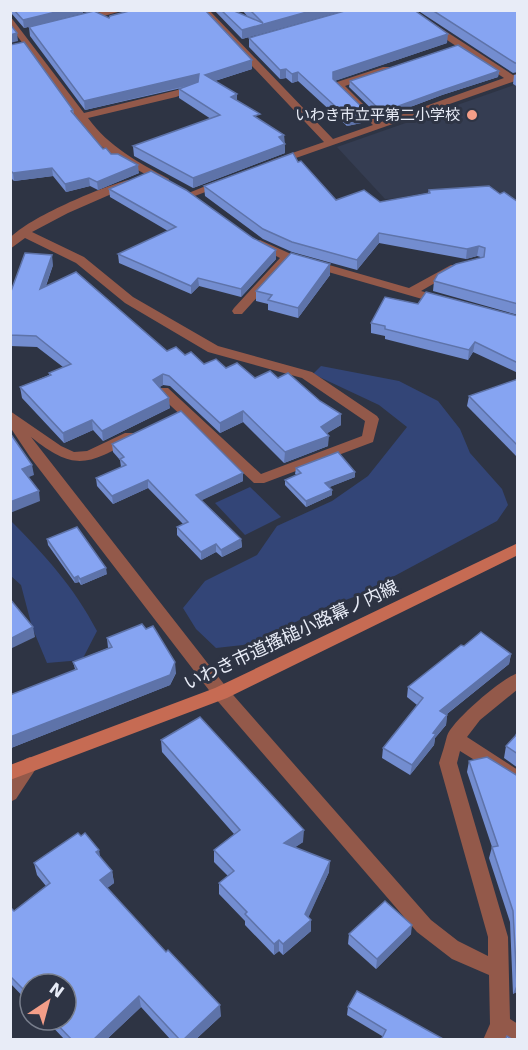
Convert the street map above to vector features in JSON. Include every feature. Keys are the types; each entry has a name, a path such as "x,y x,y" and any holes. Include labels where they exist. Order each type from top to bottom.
{"street":[{"path":"76,20 121,10"},
{"path":"203,10 244,43 330,142"},
{"path":"406,10 515,78"},
{"path":"10,19 26,32 24,45 96,137 122,157 187,192 235,178"},
{"path":"448,48 459,45"},
{"path":"379,125 338,85 393,67"},
{"path":"266,166 515,78"},
{"path":"81,117 172,95 194,87"},
{"path":"10,246 14,239 62,212 151,174"},
{"path":"24,233 80,260 129,300 213,350 307,375 372,419 368,439 259,480 179,413 163,391"},
{"path":"249,236 286,257 453,303"},
{"path":"238,311 286,257"},
{"path":"410,292 450,269 468,264"},
{"path":"13,418 66,455 81,458 143,430"},
{"path":"13,418 42,463 221,693 424,926 444,944 465,957 499,969"},
{"name":"いわき市道搔槌小路幕ノ内線","path":"10,773 221,693 518,548"},
{"path":"518,679 469,718 455,738 448,763 498,937 496,1032 518,1036"},
{"path":"455,738 518,780"},
{"path":"10,794 30,764"}],"shaded area":[{"name":"いわき市立平第二小学校","path":"517,84 517,203 506,194 385,199 337,147"},
{"path":"321,366 399,381 438,401 460,429 470,453 502,489 508,505 497,521 359,595 316,611 268,637 243,645 216,648 196,629 183,608 205,581 257,555 277,526 332,501 368,476 407,427 379,405 313,374"},
{"path":"250,487 281,517 245,535 215,503"},
{"path":"10,520 58,572 79,600 97,631 82,660 47,663 32,627 21,585 11,576"}],"building":[{"path":"14,10 64,10 23,20"},
{"path":"133,10 205,10 252,60 205,75 237,94 231,97 260,114 254,116 284,135 279,137 285,144 193,178 133,146 220,115 179,89 198,82 199,74 84,101 29,27 94,11 109,18"},
{"path":"221,10 232,10 263,23 250,10 314,10 242,30"},
{"path":"348,10 414,10 448,34 333,72 333,79 367,112 347,117 298,72 292,74 286,69 280,70 249,38"},
{"path":"432,10 518,10 518,63 515,63"},
{"path":"10,24 17,33 10,35"},
{"path":"24,42 73,110 71,111 103,149 106,148 111,154 118,154 138,165 97,182 89,178 65,184 52,168 13,173 10,170 10,45"},
{"path":"458,45 499,71 382,112 350,81"},
{"path":"293,153 298,162 301,161 336,200 364,190 380,202 430,193 429,190 489,186 500,194 504,192 518,202 518,304 434,281 438,274 456,264 484,257 485,248 479,246 467,249 379,233 357,260 292,242 263,229 204,186"},
{"path":"151,171 186,190 253,238 276,250 241,289 198,278 191,286 118,254 176,227 109,189"},
{"path":"25,253 52,255 40,289 76,272 167,351 176,347 185,355 191,352 204,364 216,359 226,368 237,363 255,378 270,371 278,378 288,373 320,401 341,414 321,427 329,436 285,452 243,411 220,423 169,376 163,374 153,380 169,398 102,431 92,420 63,433 20,387 51,375 49,373 71,364 36,336 10,335 10,294"},
{"path":"291,253 330,264 298,308 268,300 272,295 256,291"},
{"path":"426,292 518,316 518,363 475,342 469,350 385,329 385,326 371,323 385,297 418,304"},
{"path":"518,379 518,446 469,396"},
{"path":"181,411 243,473 196,495 241,539 221,550 216,544 201,552 177,527 188,522 148,480 112,496 96,478 126,465 120,459 124,457 112,444"},
{"path":"10,433 32,465 22,469 39,491 10,502"},
{"path":"338,452 355,472 325,483 332,490 306,501 285,480 301,473 296,468"},
{"path":"77,527 106,568 80,579 78,576 74,578 47,539"},
{"path":"10,599 33,627 10,639"},
{"path":"142,624 146,629 153,626 175,662 170,675 10,737 10,695 77,669 73,662 112,647 107,638"},
{"path":"481,632 511,654 440,711 447,715 433,733 436,734 412,765 383,748 423,698 408,687"},
{"path":"200,717 304,830 284,843 330,861 305,914 311,920 283,944 279,940 274,944 219,883 234,871 214,850 240,830 161,740"},
{"path":"518,733 518,754 506,746"},
{"path":"487,757 518,776 517,984 513,911 492,847 498,846 469,761"},
{"path":"78,833 81,836 85,833 99,850 96,852 112,871 100,880 166,952 168,950 220,1005 183,1040 180,1040 139,996 93,1040 72,1040 64,1032 78,1032 78,972 18,972 18,984 10,976 10,907 14,911 50,883 34,863"},
{"path":"385,901 412,925 377,959 349,934"},
{"path":"357,991 445,1040 381,1040 386,1030 348,1007"}],"place":[{"name":"いわき市立平第二小学校","path":"472,115"}]}
